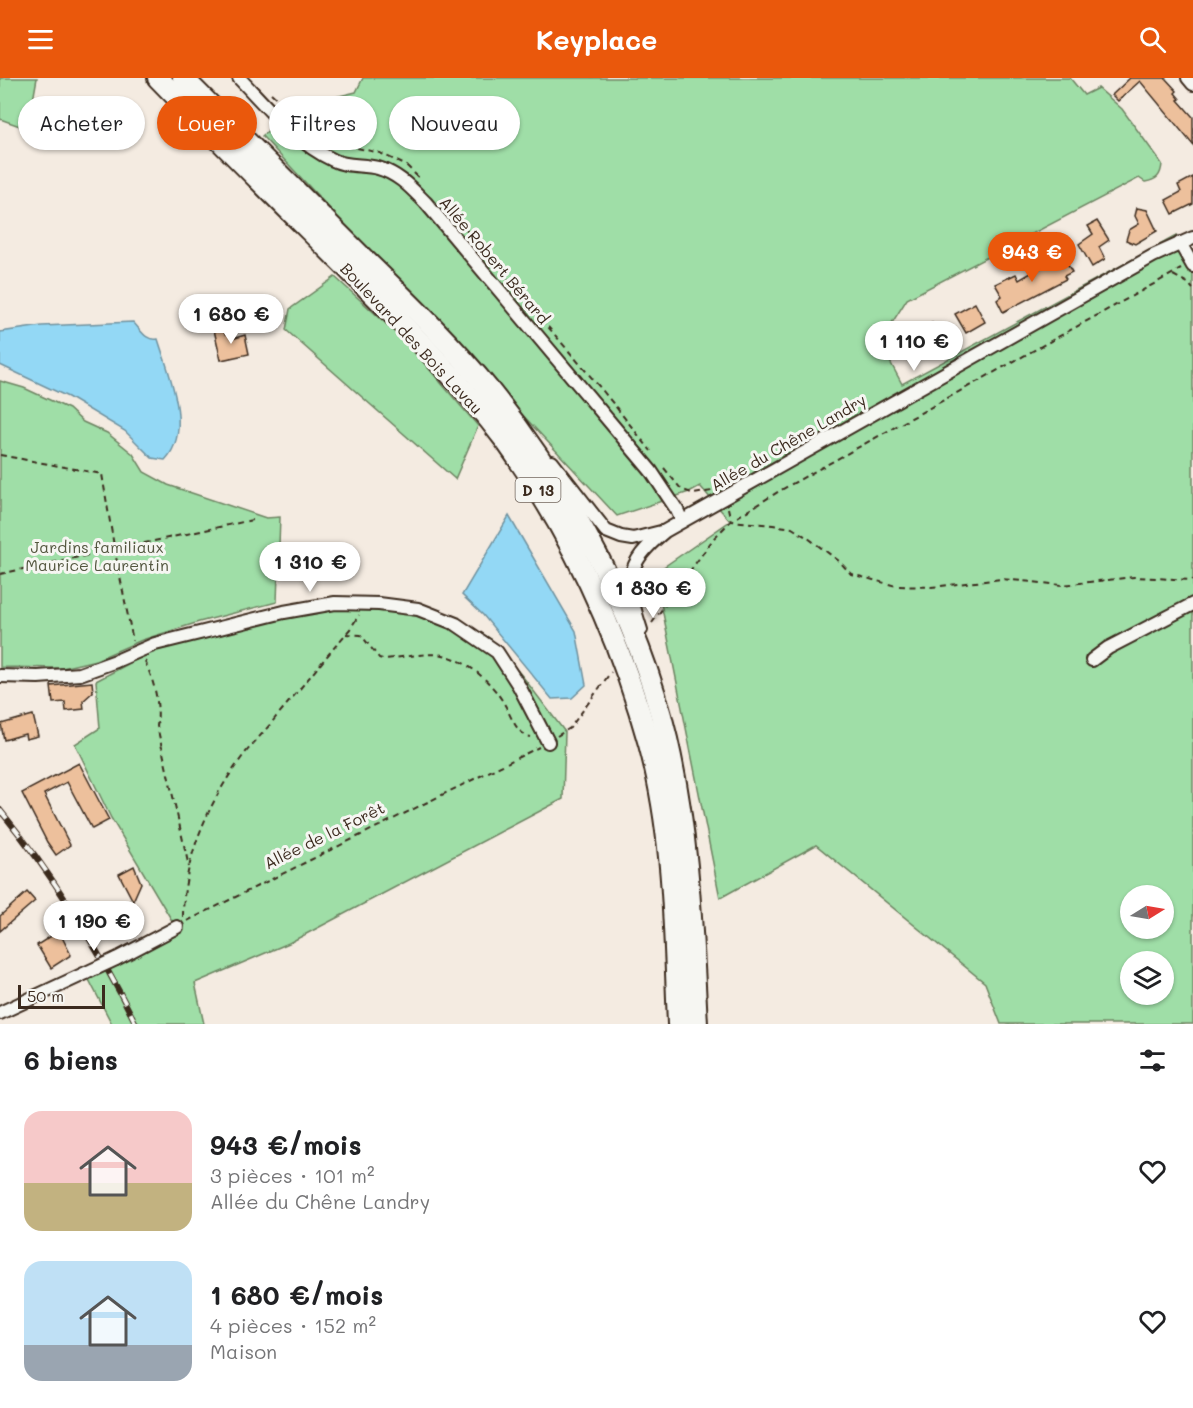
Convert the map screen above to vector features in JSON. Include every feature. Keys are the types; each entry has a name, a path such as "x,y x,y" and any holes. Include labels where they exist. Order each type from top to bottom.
{"main road":[{"name":"Boulevard des Bois Lavau","path":"158,78 456,380 504,440 567,538 605,615 650,746 663,816 670,872 678,1024"},
{"name":"Boulevard des Bois Lavau","path":"183,78 412,306 490,391 524,437 582,525 633,635 659,706 668,741 686,853 697,1024"}],"street":[{"name":"Allée Robert Bérard","path":"239,78 286,128 314,151 336,162 378,168 401,178 426,203 651,471 682,521"},
{"path":"1188,78 1193,84"},
{"name":"Allée du Chêne Landry","path":"659,706 656,675 632,603 631,576 635,561 651,542 682,521 914,389 1154,255 1193,238"},
{"path":"1180,243 1193,266"},
{"name":"Allée du Chêne Landry","path":"490,391 514,412 606,531 633,539 665,531"},
{"path":"0,676 38,677 80,674 155,644 284,612 336,603 379,604 418,609 456,624 497,652 519,686 549,742"},
{"path":"1092,660 1108,648 1193,603"},
{"path":"0,1013 86,973 180,925"}],"path":[{"path":"646,630 714,538 731,521 781,490 1173,275 1188,283 1193,289"},
{"path":"0,455 102,474 114,549 134,644 146,662 156,692 157,726 189,867"},
{"path":"722,498 730,512 731,521"},
{"path":"0,574 252,520"},
{"path":"731,521 792,528 808,537 839,561 851,574 896,586 931,587 1002,579 1062,585 1134,578 1193,580"},
{"path":"180,925 189,867 204,822 220,793 246,753 346,634 358,618 362,604"},
{"path":"346,634 361,634 383,659 441,654 458,661 473,670 498,692 523,735 549,742"},
{"name":"Allée de la Forêt","path":"180,925 549,742 570,728 614,668"}],"green space":[{"path":"0,78 37,78 34,96 18,96 18,125 0,119"},
{"path":"363,78 1070,78 1084,95 1098,88 1122,109 1162,164 1158,177 1145,182 1139,178 907,299 890,326 886,354 902,384 1176,236 1193,261 1193,1024 1001,1024 985,983 816,845 720,898 655,573 730,521 700,486 689,492 617,516 275,150 377,150 377,96 339,96 356,92"},
{"path":"269,130 269,143 262,136"},
{"path":"335,277 405,341 478,426 455,479 286,330 290,309"},
{"name":"Jardins familiaux Maurice Laurentin","path":"0,381 24,388 69,409 83,422 107,433 133,454 144,472 168,485 266,518 280,517 277,602 199,622 142,640 96,660 62,668 0,667"},
{"path":"372,602 416,607 452,615 491,639 565,732 563,799 289,943 195,983 204,1024 112,1024 84,970 109,955 174,924 111,818 75,744 100,728 96,681 158,648 285,618"}],"water":[{"path":"133,322 146,337 158,339 176,401 178,433 173,448 165,460 152,458 125,431 68,397 0,365 0,332 42,326"},
{"path":"509,516 576,631 586,685 572,698 552,699 483,615 462,595"}],"building":[{"path":"1130,78 1165,78 1177,91 1175,93 1180,99 1178,100 1193,117 1193,145 1140,81 1118,101 1112,95"},
{"path":"1193,177 1193,204 1173,214 1166,200 1181,192 1178,185"},
{"path":"1137,208 1147,210 1157,231 1135,244 1126,240 1129,230 1139,224 1135,216"},
{"path":"1097,221 1109,240 1099,247 1105,259 1092,267 1079,244 1093,234 1088,226"},
{"path":"1062,255 1072,272 1064,276 1066,279 1003,312 997,300 1002,296 995,284 1016,274 1019,280"},
{"path":"975,303 985,322 966,333 955,314"},
{"path":"932,323 944,344 923,355 915,342 923,338 919,331"},
{"path":"223,328 225,334 233,333 235,338 245,335 249,354 221,360 214,330"},
{"path":"92,682 93,692 83,701 84,709 66,711 65,702 53,703 51,686"},
{"path":"33,715 38,736 26,739 25,734 4,740 1,724"},
{"path":"79,763 109,820 92,829 67,782 44,794 70,845 56,855 22,793"},
{"path":"134,866 141,883 133,901 119,874"},
{"path":"27,892 35,901 0,931 0,916"},
{"path":"59,931 71,955 51,968 37,945"}],"railway":[{"path":"0,810 39,861 74,913 136,1024"}]}
